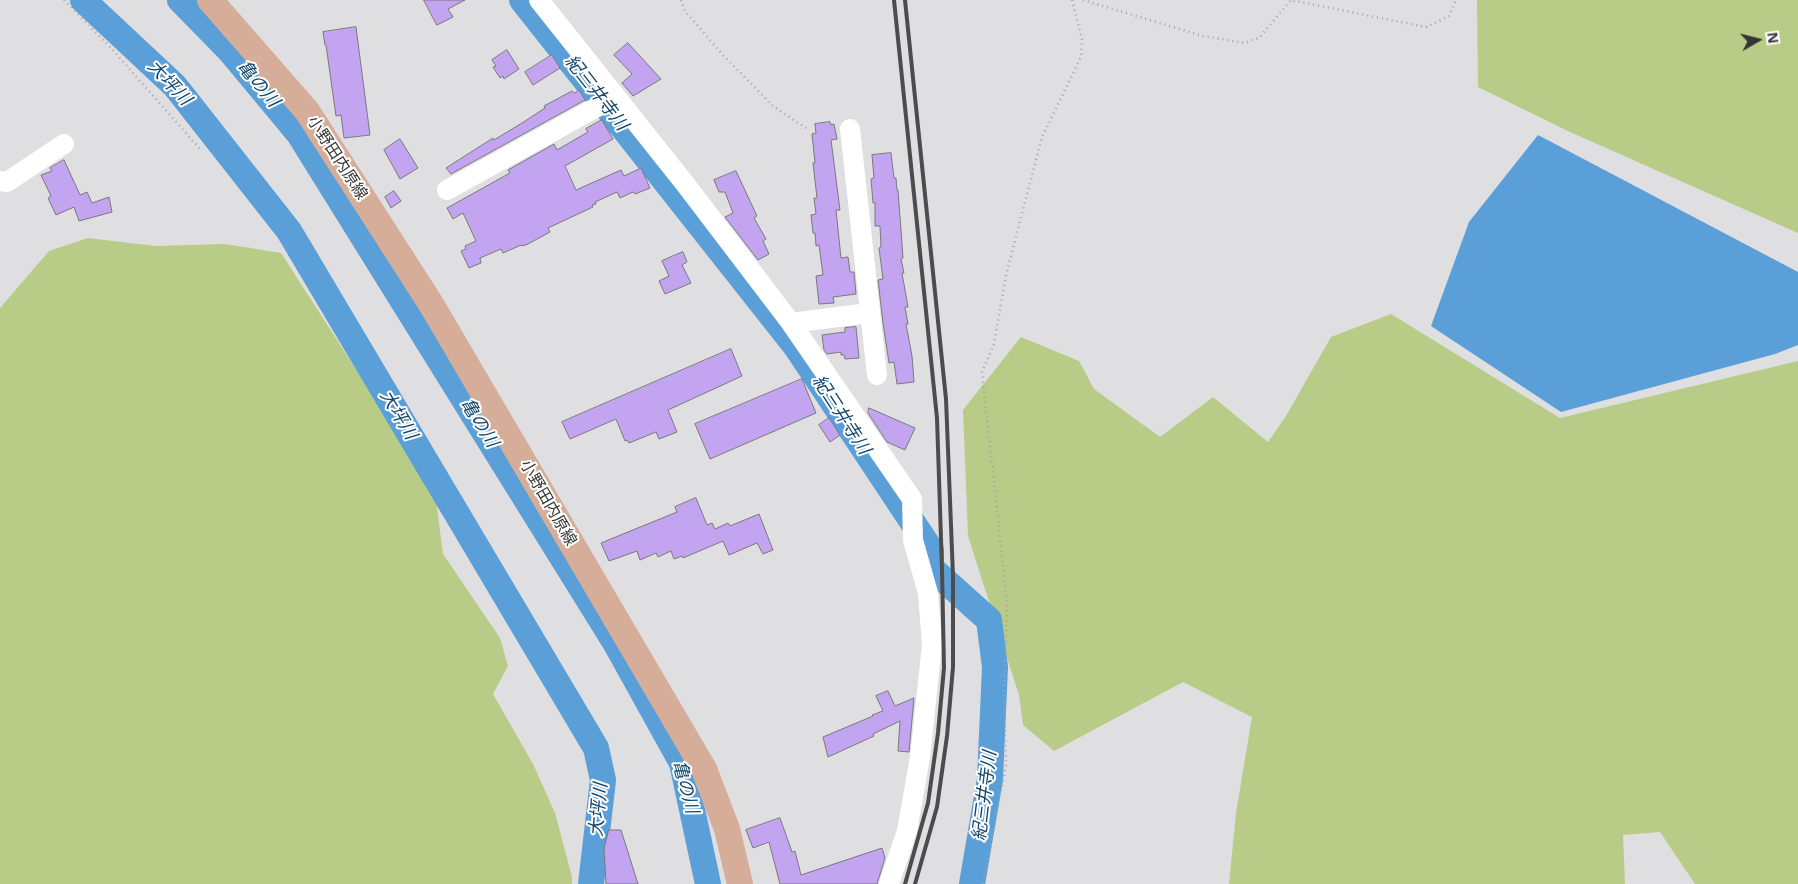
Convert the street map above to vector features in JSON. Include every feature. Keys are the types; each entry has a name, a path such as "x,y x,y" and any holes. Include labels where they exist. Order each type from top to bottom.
{"main road":[{"name":"小野田内原線","path":"210,0 307,111 436,312 704,768 727,829 740,884"}],"street":[{"path":"539,0 607,101 686,185 791,323 912,499 913,540 928,593 932,645 918,766 907,831 889,884"},
{"path":"447,190 607,101"},
{"path":"850,130 877,375"},
{"path":"0,181 7,182 64,144"},
{"path":"791,323 869,313"}],"path":[{"path":"64,0 110,47 200,149"},
{"path":"681,0 685,10 734,67 773,106 809,130"},
{"path":"983,884 1006,765 1004,692 1007,603 982,372 994,344 1006,275 1042,137 1081,57 1082,39 1072,0"},
{"path":"1083,0 1203,36 1244,43 1259,38 1291,0 1426,27 1449,16 1456,0"}],"green space":[{"path":"1477,0 1798,0 1798,233 1570,132 1478,87"},
{"path":"88,238 155,246 225,244 281,253 435,492 443,554 500,638 508,666 493,694 533,764 555,813 572,877 572,884 0,884 0,308 49,251"},
{"path":"1391,314 1560,418 1798,361 1798,884 1695,884 1660,832 1623,835 1625,884 1229,884 1236,813 1252,717 1183,682 1054,751 1023,725 1019,695 968,536 963,410 1021,337 1079,361 1094,389 1160,437 1213,397 1268,442 1286,416 1331,337"}],"water":[{"path":"1538,135 1798,272 1798,345 1775,354 1561,412 1431,326 1469,222"}],"building":[{"path":"424,0 465,0 448,9 453,17 437,25"},
{"path":"356,27 370,135 344,138 341,115 336,116 323,32"},
{"path":"628,43 661,79 633,96 622,83 632,74 614,55"},
{"path":"507,50 519,69 504,79 503,76 500,78 493,67 496,66 492,60"},
{"path":"552,55 560,68 533,85 525,72"},
{"path":"579,90 585,100 451,174 446,168 493,138 494,140 522,123 545,108 544,106 572,91 574,93"},
{"path":"602,120 613,139 565,166 576,190 621,170 624,176 641,168 650,188 635,194 633,192 620,198 617,192 595,202 596,204 592,205 593,207 548,228 550,232 528,244 503,253 501,249 480,258 481,263 469,268 461,251 466,249 465,246 476,241 463,213 453,219 447,208 510,173 508,170 554,144 557,150 588,132 586,129"},
{"path":"830,122 831,125 834,124 837,139 831,140 840,210 836,210 841,258 848,257 850,272 854,272 856,294 833,297 834,303 819,304 816,276 823,275 819,245 816,246 811,215 816,214 814,198 817,198 812,134 816,133 815,124"},
{"path":"400,139 418,168 400,179 384,150"},
{"path":"891,153 894,178 896,178 898,190 903,258 901,259 904,273 902,273 908,307 905,307 908,324 906,324 912,356 914,382 897,384 894,362 889,363 883,323 878,280 883,279 879,248 881,247 880,226 875,226 875,203 873,203 871,179 874,178 872,155"},
{"path":"64,160 80,195 87,192 92,203 109,197 112,212 79,221 74,207 56,215 48,198 51,196 41,175 52,171 50,168"},
{"path":"736,171 757,216 754,218 766,239 763,241 769,254 758,260 725,217 733,213 725,192 719,192 714,180"},
{"path":"394,191 401,201 391,208 385,197"},
{"path":"683,252 687,262 682,265 691,283 665,294 659,281 669,276 662,261"},
{"path":"856,327 859,358 845,359 841,352 827,354 824,350 822,335 845,332 845,328"},
{"path":"731,349 742,376 668,410 677,432 659,439 656,432 629,443 627,440 625,441 616,419 570,439 562,422"},
{"path":"802,379 816,413 710,459 695,424"},
{"path":"869,408 915,428 905,450 887,442 868,413"},
{"path":"829,418 840,435 830,442 819,425"},
{"path":"696,498 707,525 712,523 715,529 728,523 730,526 759,514 773,550 763,554 757,543 729,555 723,541 683,558 682,556 674,559 671,551 658,557 656,553 640,560 637,551 609,561 601,543 677,512 675,507"},
{"path":"888,691 895,706 914,698 909,752 898,751 900,721 873,734 874,736 828,757 823,737 883,711 876,696"},
{"path":"780,818 792,852 795,851 801,875 882,848 885,858 877,884 780,884 769,842 753,848 746,830"},
{"path":"609,830 621,830 638,884 606,884 604,849"}],"waterway":[{"name":"大坪川","path":"83,0 175,86 289,231 596,748 603,780 591,884"},
{"name":"亀の川","path":"180,0 230,51 299,134 616,644 682,763 708,884"},
{"name":"紀三井寺川","path":"522,0 797,348 931,550 931,568 989,620 995,667 990,779 972,884"}],"railway":[{"path":"894,0 937,418 944,668 938,733 928,803 905,884"},
{"path":"905,0 946,399 953,576 953,667 947,736 937,807 915,884"}]}
